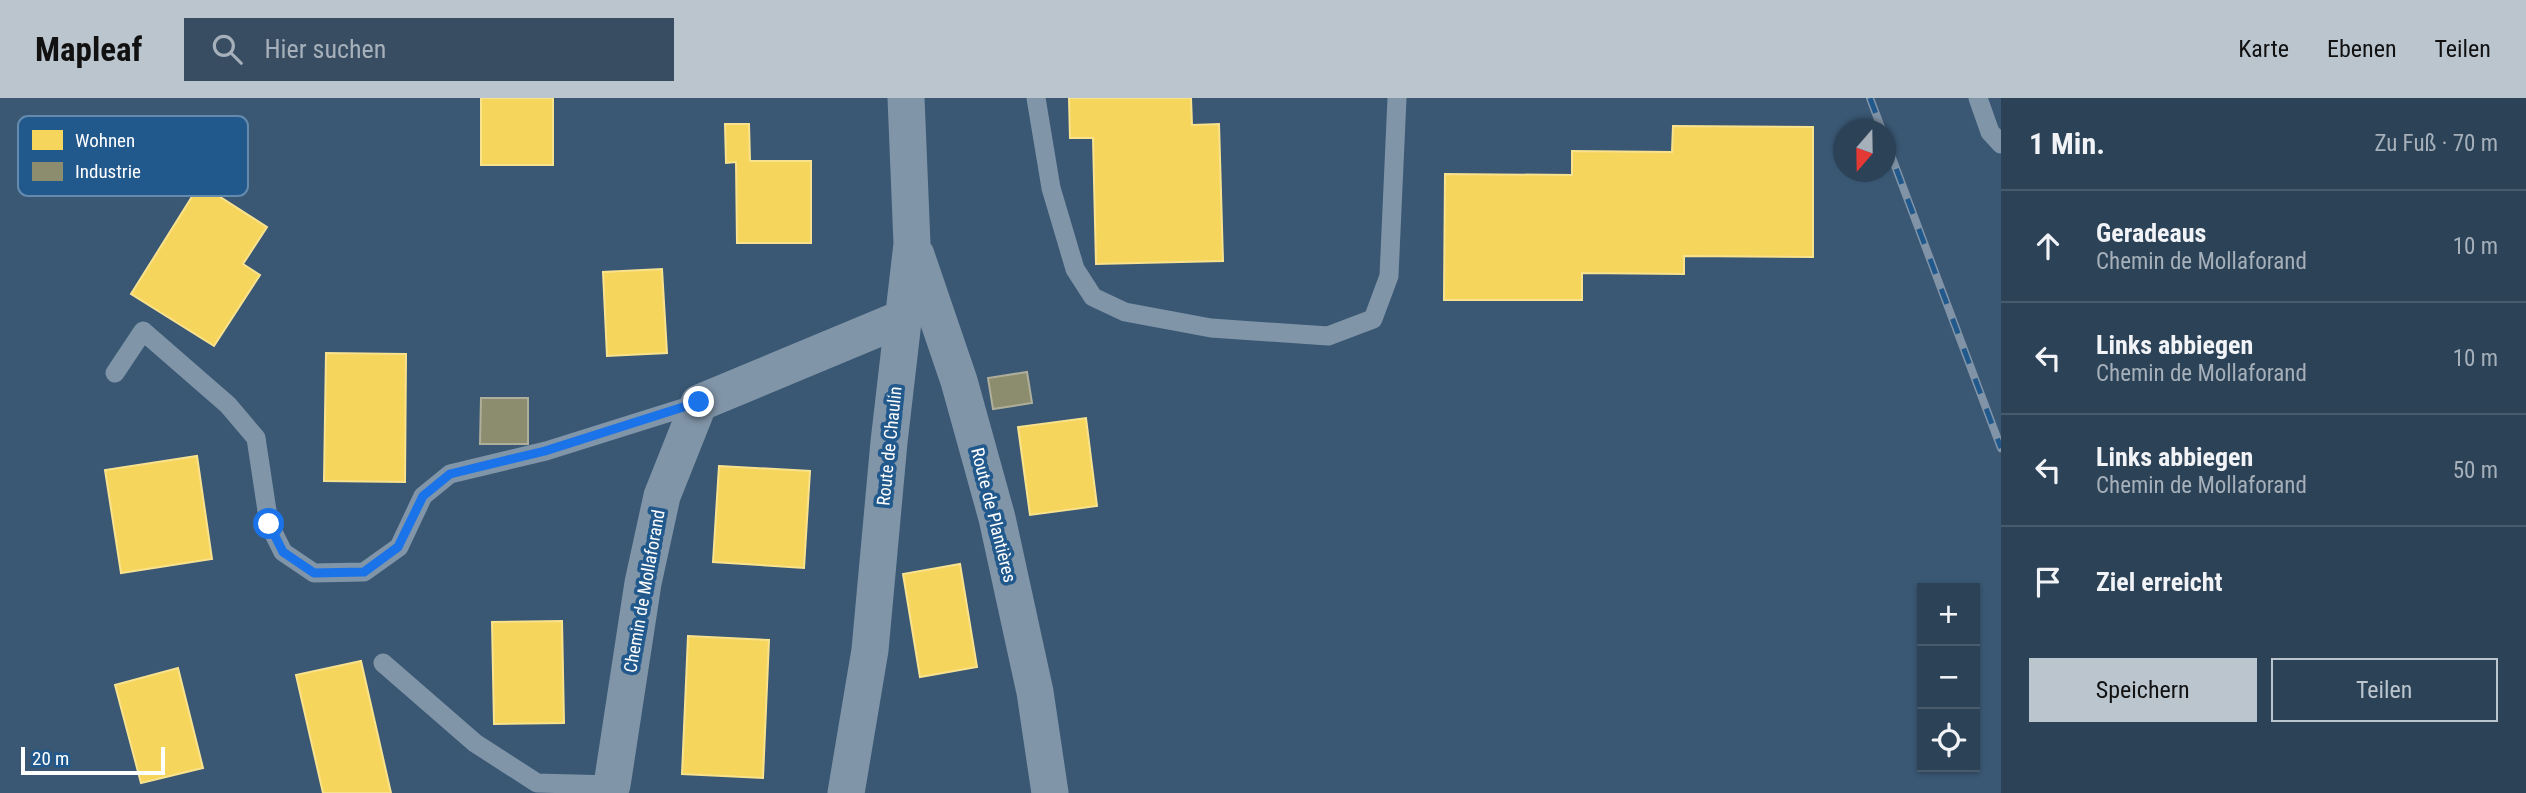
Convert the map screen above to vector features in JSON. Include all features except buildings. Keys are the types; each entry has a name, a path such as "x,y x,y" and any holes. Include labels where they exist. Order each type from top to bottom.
{"street":[{"name":"Route de Chaulin","path":"846,793 870,650 912,244 906,98"},
{"name":"Route de Plantières","path":"912,244 958,381 997,518 1035,692 1050,793"},
{"path":"699,402 903,318"},
{"name":"Chemin de Mollaforand","path":"612,789 643,583 659,508 699,402"}],"lane":[{"path":"1036,98 1055,200 1075,270 1093,297 1125,312 1211,328 1328,336 1373,319 1389,276 1397,98"},
{"path":"1978,98 1990,132 2001,144"},
{"path":"115,373 143,331 228,405 256,438 269,524 283,552 314,573 364,572 398,547 423,496 450,474 545,451 699,402"},
{"name":"Chemin de Mollaforand","path":"383,663 475,743 537,783 612,789"}],"railway":[{"path":"1870,98 1878,119"},
{"path":"1896,168 2001,448"}],"route":[{"path":"269,524 283,552 314,573 364,572 398,547 423,496 450,474 545,451 699,402"}]}
